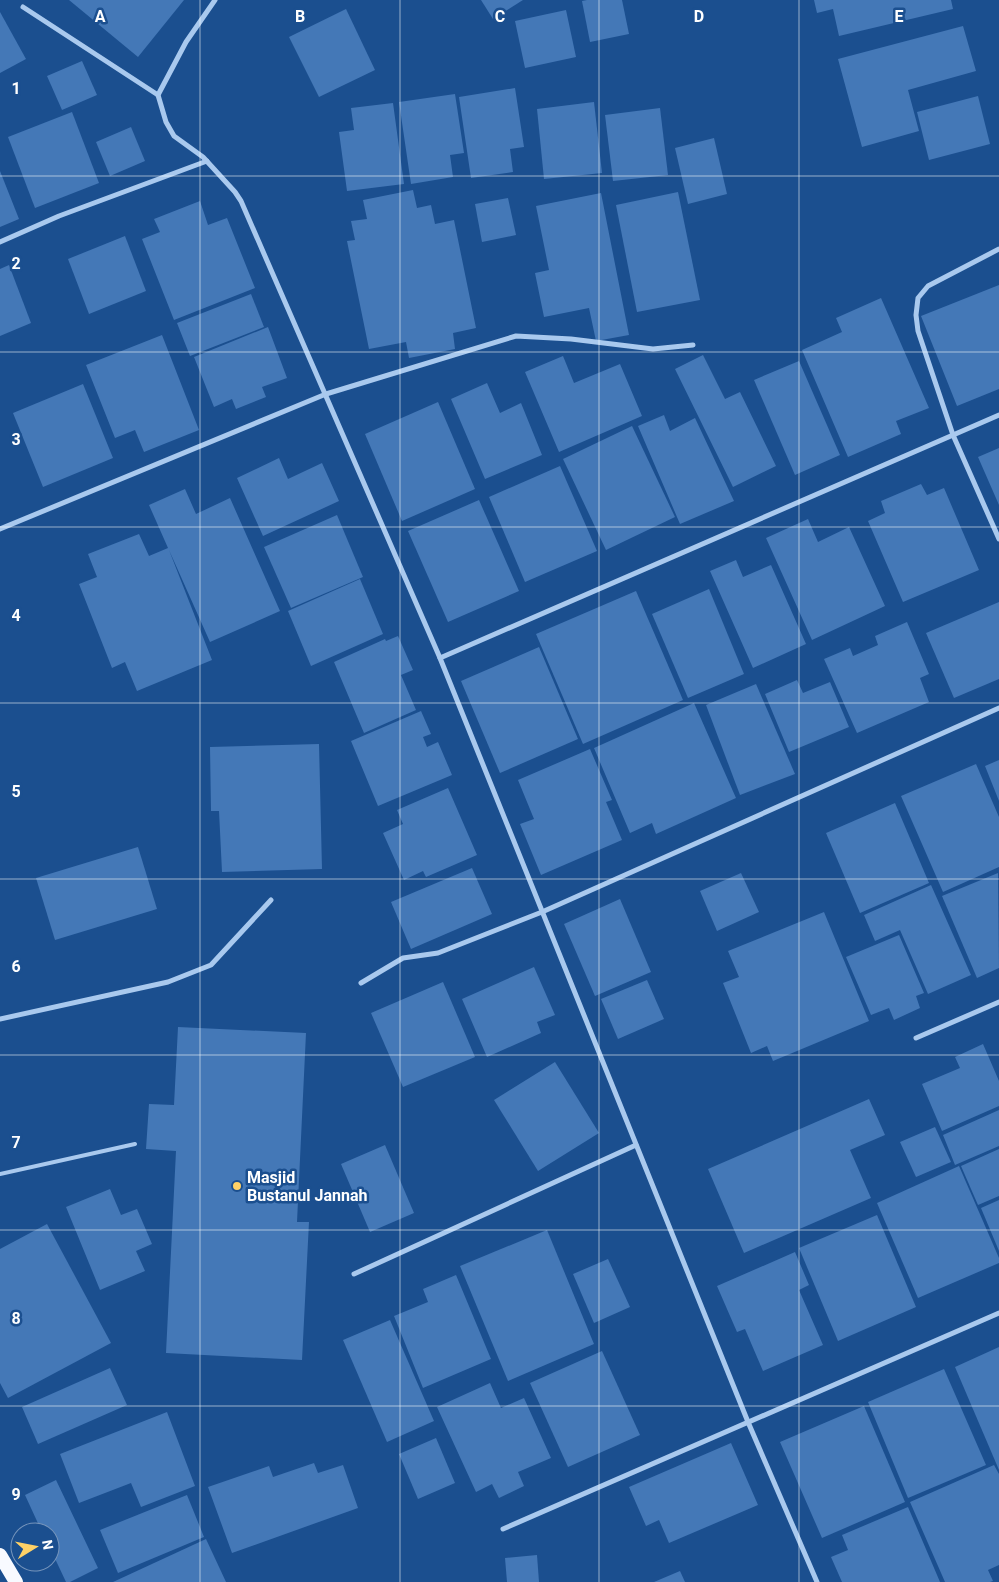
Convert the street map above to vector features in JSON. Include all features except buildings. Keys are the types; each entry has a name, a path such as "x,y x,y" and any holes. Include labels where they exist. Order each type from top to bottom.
{"highway":[{"path":"0,1555 16,1582"}],"street":[{"path":"158,95 186,42 215,0"},
{"path":"23,7 158,95 166,122 174,136 207,161 241,201 440,658 748,1422 818,1582"},
{"path":"0,242 59,216 207,161"},
{"path":"999,249 928,286 918,298 916,315 918,331 953,435 999,538"},
{"path":"0,529 326,394 516,336 571,339 653,349 693,345"},
{"path":"440,658 999,415"},
{"path":"361,983 403,958 438,953 542,912 999,708"},
{"path":"0,1019 168,982 211,966 271,900"},
{"path":"916,1038 999,1002"},
{"path":"354,1274 636,1145"},
{"path":"503,1530 999,1313"}],"lane":[{"path":"0,1174 135,1144"}],"place":[{"name":"Masjid Bustanul Jannah","path":"237,1186"}]}
